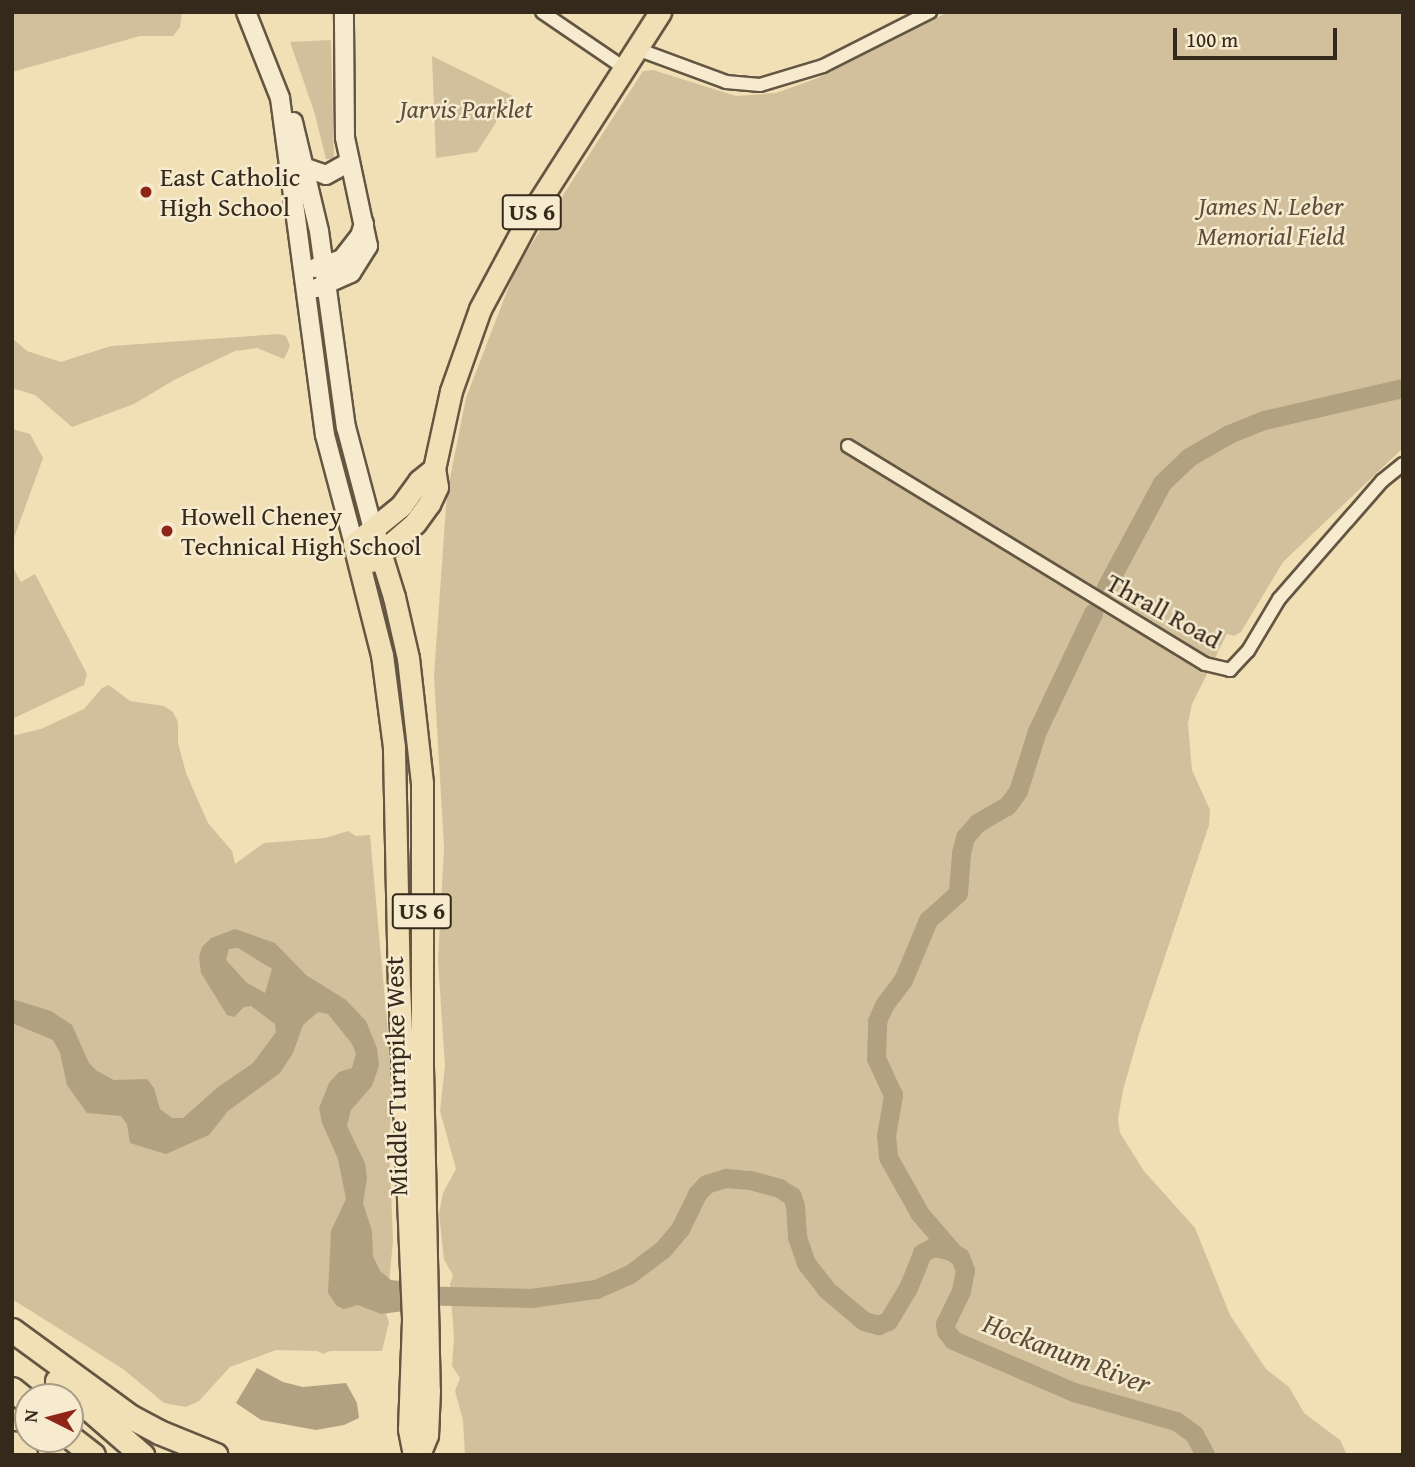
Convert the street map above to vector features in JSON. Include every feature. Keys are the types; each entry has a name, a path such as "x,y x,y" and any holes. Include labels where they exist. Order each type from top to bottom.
{"highway":[{"path":"12,1330 131,1417 178,1441 216,1455"},
{"path":"12,1342 142,1455"},
{"path":"12,1443 25,1455"}],"main road":[{"path":"246,12 280,98"},
{"path":"307,290 345,278 361,262 368,246 348,163 344,107 344,12"},
{"name":"US 6","path":"380,553 426,509 437,487 434,469 456,374 480,309 524,226 660,12"},
{"name":"Middle Turnpike West","path":"280,98 294,124 306,169 324,266 344,420 408,658 421,764 414,1119"},
{"name":"Middle Turnpike West","path":"280,98 327,448 362,570 384,665 394,747 414,1119 420,1317 428,1430 419,1455"},
{"path":"306,169 326,175 348,163"},
{"path":"304,270 339,261 353,248 364,223"},
{"path":"354,544 405,502 419,481 434,469"},
{"path":"362,570 380,553"},
{"name":"Middle Turnpike West","path":"414,1455 409,1429 420,1317"}],"street":[{"path":"542,12 624,68"},
{"path":"637,49 726,82 760,85 822,66 930,12"},
{"name":"Thrall Road","path":"848,446 1205,664 1230,670 1248,651 1279,599 1382,481 1403,464"}],"green space":[{"path":"12,12 182,12 180,27 173,36 140,36 12,72"},
{"name":"James N. Leber Memorial Field","path":"948,12 1403,12 1403,448 1283,562 1241,632 1234,636 1227,634 1192,704 1188,724 1192,770 1210,810 1209,825 1139,1034 1123,1090 1118,1119 1120,1133 1144,1171 1195,1228 1230,1315 1266,1369 1289,1387 1304,1413 1340,1440 1347,1455 465,1455 463,1420 455,1391 460,1378 452,1366 454,1337 450,1284 453,1275 444,1260 439,1213 443,1193 456,1169 440,1111 445,1066 438,961 444,847 434,676 447,493 466,398 516,268 643,71 653,70 736,96 776,93 818,78"},
{"path":"331,40 334,159 326,159 314,111 290,42"},
{"name":"Jarvis Parklet","path":"432,56 513,96 477,152 436,158"},
{"path":"279,334 286,336 290,346 284,359 257,348 235,351 176,379 134,404 72,427 35,395 12,388 12,338 27,351 61,362 111,346"},
{"path":"12,429 30,434 43,458 12,543"},
{"path":"12,566 21,582 35,574 87,674 84,685 12,719"},
{"path":"109,685 130,701 164,706 173,712 178,722 178,743 186,773 208,823 232,851 235,864 264,843 325,838 348,831 356,836 370,835 393,1088 389,1138 393,1241 386,1314 389,1322 382,1351 330,1351 323,1354 317,1351 276,1350 230,1367 199,1401 186,1407 164,1403 123,1369 12,1299 12,736 41,729 84,709 102,688"}],"shaded area":[{"path":"235,929 275,943 306,975 346,1000 366,1021 377,1048 379,1066 372,1086 351,1110 347,1126 365,1163 367,1178 363,1203 372,1231 373,1256 380,1271 391,1280 411,1282 412,1310 381,1314 358,1305 344,1309 337,1306 328,1293 331,1231 346,1199 338,1159 322,1123 319,1108 329,1083 339,1072 352,1068 356,1054 352,1044 328,1014 318,1012 303,1025 293,1053 280,1073 228,1111 209,1135 166,1154 130,1143 127,1124 121,1116 87,1113 67,1085 60,1053 53,1040 12,1023 12,999 51,1011 72,1025 89,1063 97,1071 114,1080 147,1079 154,1088 160,1109 172,1118 183,1118 218,1087 253,1063 276,1032 275,1024 251,1006 244,1007 234,1017 227,1015 201,973 199,957 202,947 211,938","holes":["238,948 272,969 265,993 246,982 226,960 229,949"]},
{"path":"257,1368 283,1382 303,1387 346,1383 357,1403 359,1418 344,1425 316,1430 261,1420 236,1403"}],"waterway":[{"path":"1106,587 1162,483 1189,457 1229,434 1264,420 1403,388"},
{"path":"951,1250 920,1214 888,1157 886,1136 893,1095 876,1058 877,1021 884,1005 903,980 928,920 958,893 965,837 977,823 1007,806 1018,791 1037,731 1093,613"},
{"name":"Hockanum River","path":"411,1295 531,1298 596,1289 630,1274 663,1249 680,1229 697,1194 706,1184 726,1178 750,1180 779,1188 792,1196 797,1237 806,1263 827,1290 864,1321 878,1325 888,1321 908,1288 922,1253 933,1247 949,1250 960,1257 965,1270 961,1291 945,1324 946,1331 953,1340 1074,1392 1176,1421 1194,1434 1205,1455"}],"place":[{"name":"East Catholic High School","path":"146,192"},
{"name":"Howell Cheney Technical High School","path":"167,531"}]}
